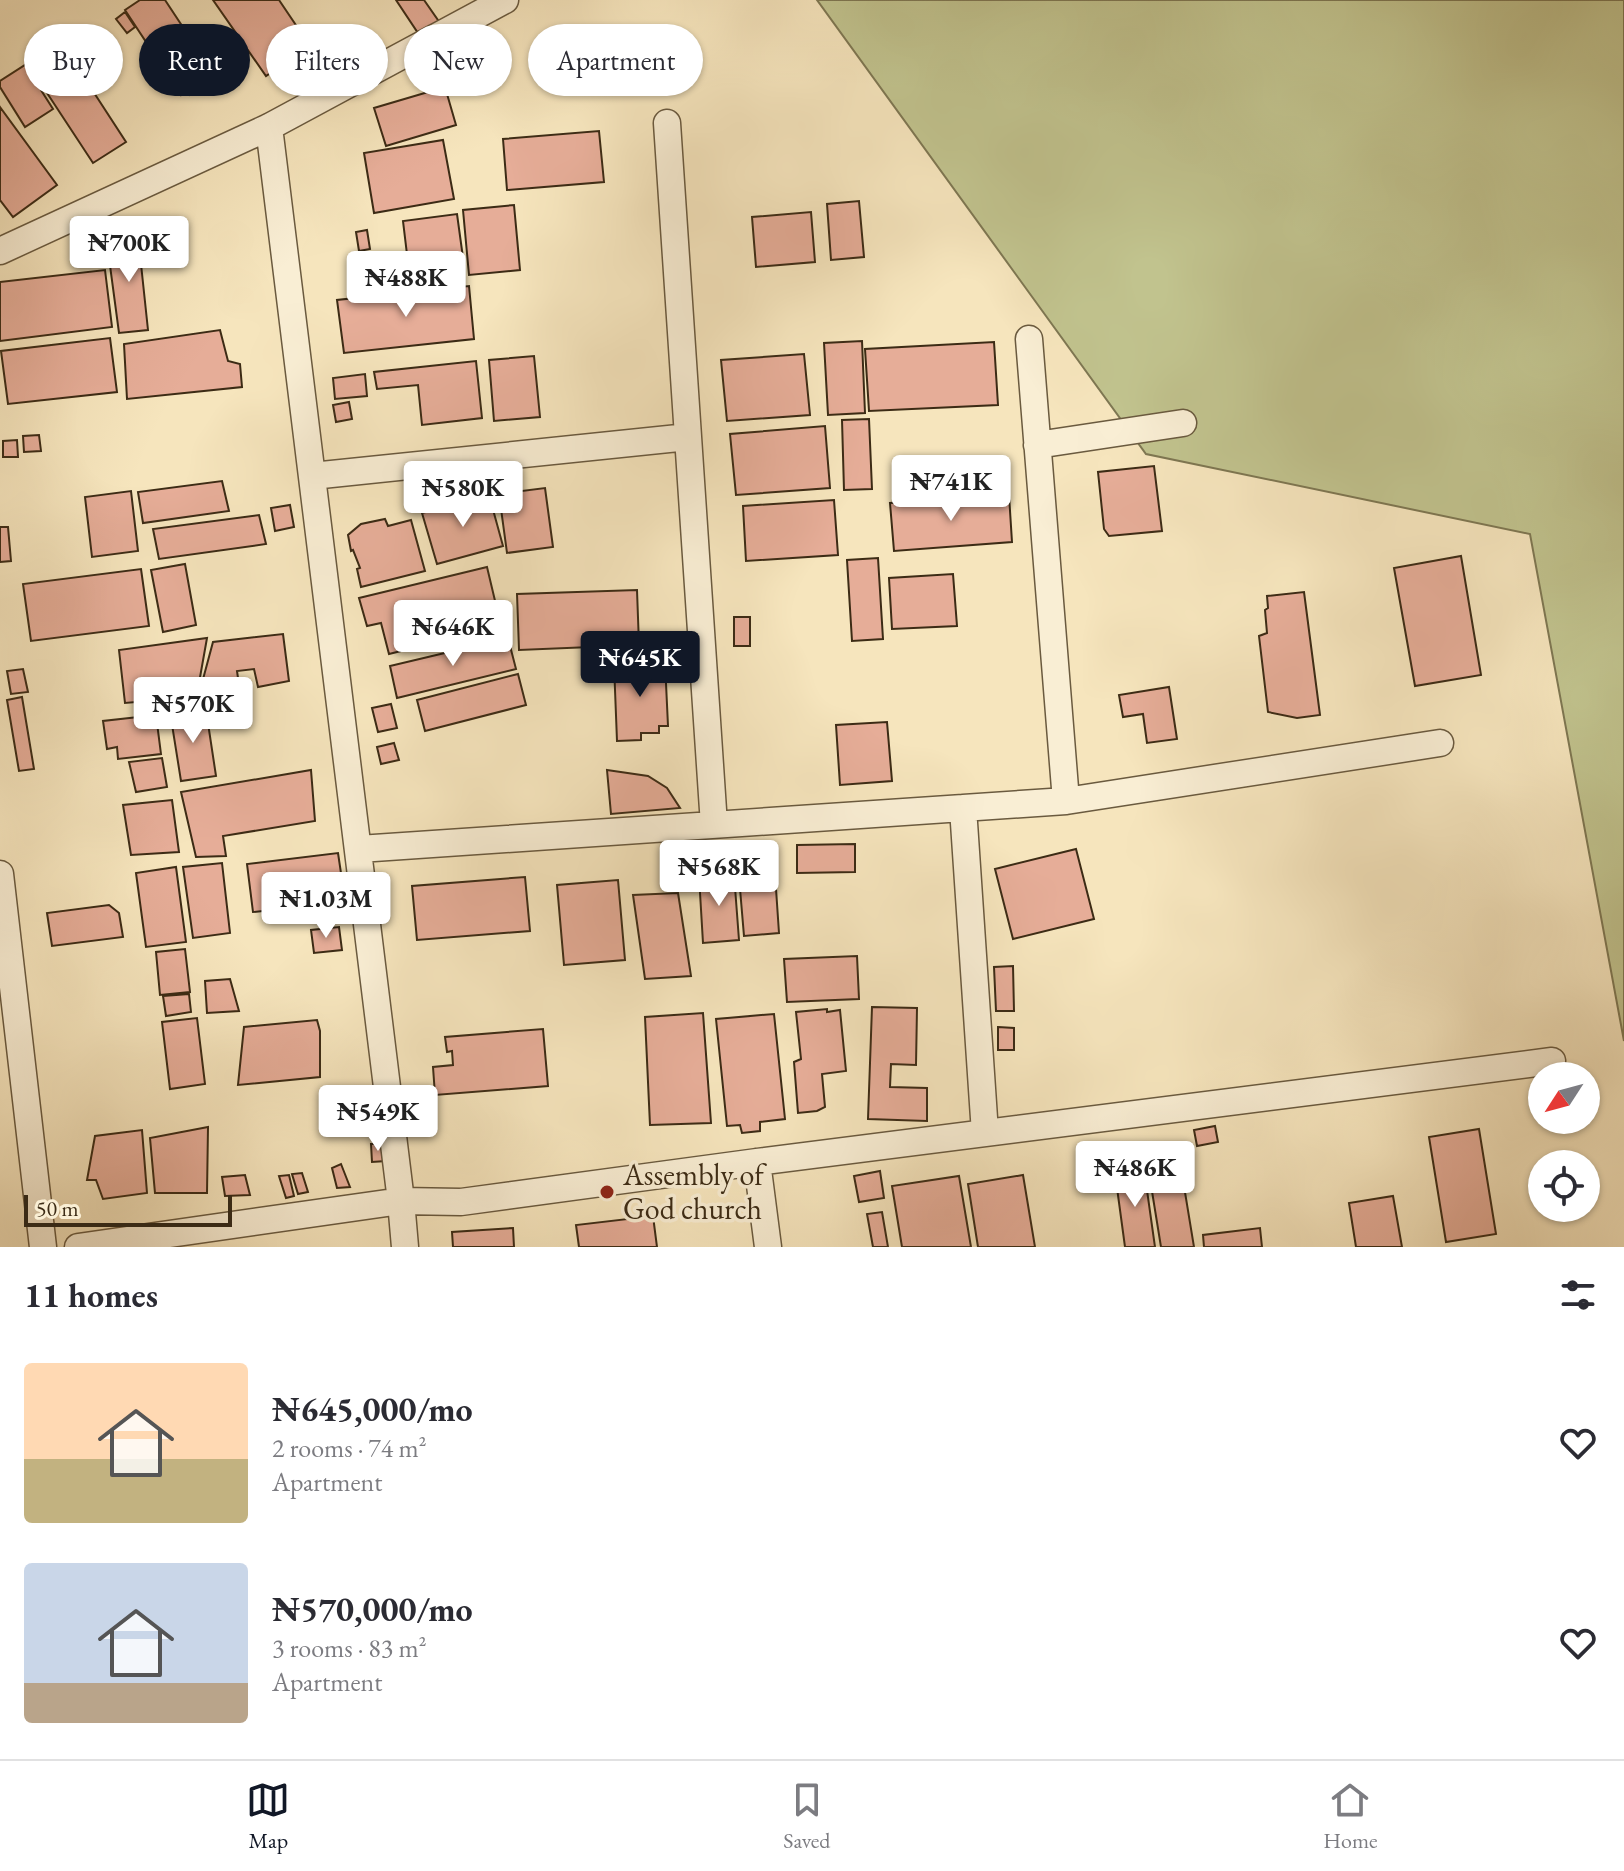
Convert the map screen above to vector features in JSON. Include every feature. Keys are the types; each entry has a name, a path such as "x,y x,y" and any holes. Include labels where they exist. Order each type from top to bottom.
{"street":[{"path":"0,251 269,127 505,0"},
{"path":"667,123 714,825"},
{"path":"269,127 405,1247"},
{"path":"1029,339 1066,801"},
{"path":"1037,445 1183,423"},
{"path":"312,476 688,437"},
{"path":"359,849 1066,801 1440,743"},
{"path":"963,808 985,1133"},
{"path":"0,874 43,1247"},
{"path":"78,1247 401,1201 461,1202 1552,1061"},
{"path":"757,1162 768,1247"}],"green space":[{"path":"817,0 1624,0 1624,1041 1530,534 1146,454"}],"building":[{"path":"140,0 165,0 181,24 139,24 139,31 125,10"},
{"path":"213,0 279,0 295,24 266,24 266,76 250,53 250,24 230,24"},
{"path":"396,0 424,0 440,23 412,24"},
{"path":"125,12 135,27 127,33 123,24 116,19"},
{"path":"24,66 24,96 45,96 53,109 25,127 0,87 0,81"},
{"path":"49,96 96,96 126,142 93,163"},
{"path":"415,96 448,96 456,125 386,146 374,108"},
{"path":"0,107 57,185 13,217 0,200"},
{"path":"599,131 604,182 507,190 503,139"},
{"path":"443,140 454,199 374,213 364,153"},
{"path":"859,201 864,257 831,260 827,204"},
{"path":"514,205 520,270 469,275 463,210"},
{"path":"811,212 815,262 756,267 752,217"},
{"path":"457,214 464,265 409,271 403,221"},
{"path":"367,230 370,249 359,251 356,232"},
{"path":"136,237 138,251 152,249 154,260 141,264 148,330 119,333 107,243"},
{"path":"105,270 112,327 0,341 0,282"},
{"path":"469,286 474,339 344,353 337,300"},
{"path":"220,330 228,361 240,364 242,387 127,399 124,344"},
{"path":"110,338 117,392 8,404 1,351"},
{"path":"862,341 865,413 828,415 824,343"},
{"path":"994,342 998,405 869,411 865,349"},
{"path":"804,354 810,415 727,421 721,360"},
{"path":"534,356 540,417 494,421 489,360"},
{"path":"476,361 482,418 422,425 418,385 377,389 374,372"},
{"path":"365,374 367,396 335,399 333,378"},
{"path":"349,402 352,419 336,422 333,405"},
{"path":"869,419 872,489 844,490 842,420"},
{"path":"825,426 830,488 736,495 730,434"},
{"path":"39,435 41,451 24,452 23,436"},
{"path":"17,440 18,457 3,457 3,441"},
{"path":"1154,466 1162,531 1109,536 1104,529 1098,472"},
{"path":"222,481 229,511 143,523 138,492"},
{"path":"545,488 553,547 507,553 499,494"},
{"path":"131,491 138,551 92,557 85,497"},
{"path":"489,495 503,546 437,564 422,513"},
{"path":"1009,495 1012,542 894,551 890,503"},
{"path":"834,500 838,555 746,561 743,506"},
{"path":"290,505 294,527 275,531 271,508"},
{"path":"259,515 266,544 159,559 153,529"},
{"path":"385,519 388,526 411,520 425,571 361,587 357,569 360,568 351,551 348,535 361,524"},
{"path":"0,527 8,527 11,561 0,562"},
{"path":"1461,556 1481,675 1415,686 1394,568"},
{"path":"878,558 883,639 852,641 847,560"},
{"path":"185,564 196,625 163,632 151,570"},
{"path":"487,567 501,626 389,654 381,623 367,626 359,598"},
{"path":"141,569 149,626 31,641 23,584"},
{"path":"953,574 957,626 892,629 889,578"},
{"path":"637,590 639,645 519,650 517,594"},
{"path":"1304,592 1320,715 1297,718 1268,712 1259,636 1267,633 1267,596"},
{"path":"734,617 750,617 750,646 734,646"},
{"path":"283,634 289,681 258,687 254,669 237,671 240,692 206,697 202,683 213,642"},
{"path":"207,638 199,683 186,684 183,698 125,703 119,650"},
{"path":"508,638 516,669 397,698 390,666"},
{"path":"665,662 668,726 659,726 659,733 641,733 641,740 617,741 614,664"},
{"path":"23,669 28,692 11,694 7,671"},
{"path":"518,674 526,705 425,731 417,700"},
{"path":"1169,687 1177,739 1147,743 1143,714 1123,717 1119,695"},
{"path":"22,697 34,769 19,771 7,700"},
{"path":"391,704 397,728 378,732 372,708"},
{"path":"206,710 216,776 181,781 170,712"},
{"path":"156,715 161,754 118,759 117,747 107,749 103,721"},
{"path":"887,722 892,781 840,785 836,725"},
{"path":"394,743 399,760 381,764 377,747"},
{"path":"162,758 167,787 136,792 129,762"},
{"path":"311,770 315,821 223,836 226,856 196,857 181,792"},
{"path":"607,770 648,776 667,788 680,808 611,814"},
{"path":"172,800 179,852 131,855 123,805"},
{"path":"855,844 855,872 797,873 797,845"},
{"path":"1076,849 1094,919 1013,939 995,869"},
{"path":"338,853 341,873 314,876 317,905 253,912 247,864"},
{"path":"222,863 230,933 193,938 183,867"},
{"path":"176,867 186,942 146,947 136,873"},
{"path":"734,874 739,940 703,943 699,876"},
{"path":"775,874 779,933 744,936 739,877"},
{"path":"338,876 340,903 319,905 317,878"},
{"path":"525,877 530,931 417,940 412,886"},
{"path":"618,880 625,960 564,965 557,885"},
{"path":"678,893 691,976 645,979 633,895"},
{"path":"109,905 119,913 123,937 52,946 47,913"},
{"path":"339,927 342,950 314,953 311,930"},
{"path":"185,949 190,992 160,995 156,952"},
{"path":"857,956 859,999 787,1002 784,959"},
{"path":"1013,966 1014,1011 996,1011 994,967"},
{"path":"230,979 239,1011 207,1013 205,981"},
{"path":"189,994 191,1012 166,1016 163,996"},
{"path":"872,1007 917,1008 916,1065 891,1064 890,1087 927,1088 927,1121 868,1119"},
{"path":"827,1009 827,1012 840,1010 846,1071 822,1074 825,1107 798,1113 794,1062 801,1059 796,1012"},
{"path":"703,1013 711,1123 650,1125 645,1017"},
{"path":"774,1014 785,1119 760,1122 760,1131 742,1133 740,1125 727,1126 716,1019"},
{"path":"197,1018 205,1084 170,1089 162,1022"},
{"path":"317,1020 320,1031 320,1077 238,1085 244,1027"},
{"path":"998,1027 1014,1028 1014,1050 998,1050"},
{"path":"543,1029 548,1086 435,1095 433,1067 453,1065 452,1051 447,1052 445,1037"},
{"path":"1215,1126 1218,1142 1197,1146 1194,1130"},
{"path":"208,1127 207,1193 155,1193 150,1138"},
{"path":"1479,1129 1496,1234 1446,1242 1429,1137"},
{"path":"142,1130 147,1193 103,1199 96,1180 87,1180 95,1136"},
{"path":"371,1144 384,1144 386,1161 372,1162"},
{"path":"341,1164 350,1187 337,1188 332,1168"},
{"path":"1144,1169 1155,1247 1125,1247 1115,1173"},
{"path":"880,1171 884,1198 859,1202 854,1176"},
{"path":"302,1173 308,1192 298,1194 292,1174"},
{"path":"1182,1174 1194,1247 1161,1247 1150,1179"},
{"path":"245,1175 250,1195 225,1196 222,1177"},
{"path":"289,1175 294,1196 286,1198 279,1176"},
{"path":"1023,1175 1035,1247 978,1247 968,1184"},
{"path":"959,1176 971,1247 902,1247 892,1186"},
{"path":"1393,1196 1402,1247 1356,1247 1349,1203"},
{"path":"882,1212 888,1247 873,1247 867,1214"},
{"path":"653,1216 657,1247 579,1247 576,1225"},
{"path":"513,1228 514,1247 453,1247 452,1232"},
{"path":"1260,1228 1262,1247 1204,1247 1203,1235"}],"place":[{"name":"Assembly of God church","path":"607,1192"}]}
